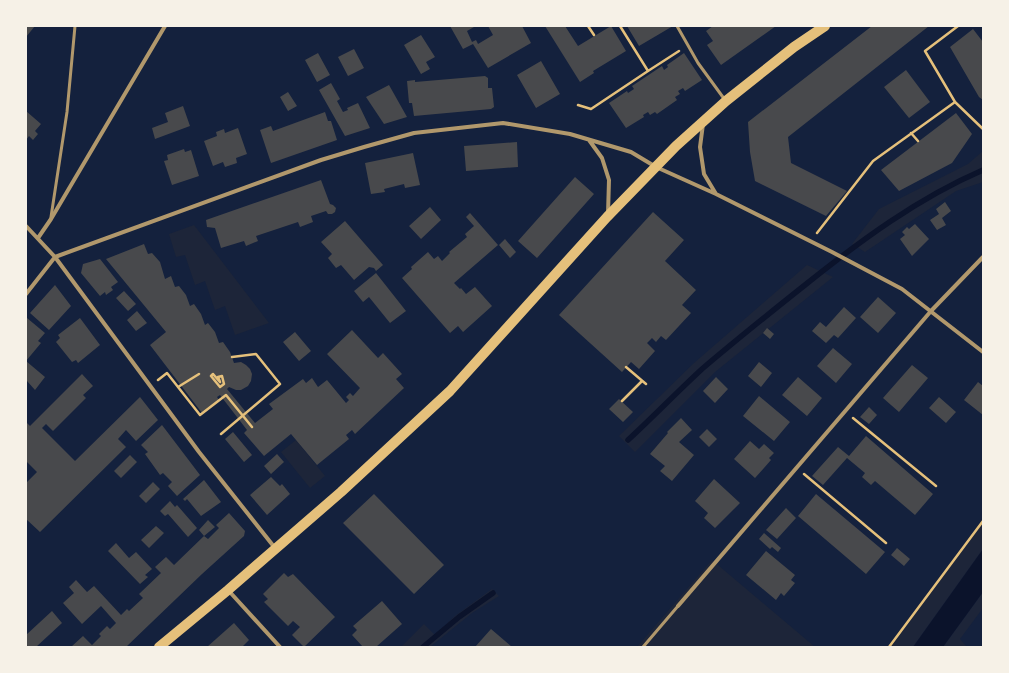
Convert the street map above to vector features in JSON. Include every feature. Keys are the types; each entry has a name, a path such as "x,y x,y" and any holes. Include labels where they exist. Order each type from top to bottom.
{"main road":[{"path":"159,647 228,590 340,492 450,391 608,217 676,146 726,101 794,47 825,26"}],"street":[{"path":"38,238 51,219 165,26"},
{"path":"703,122 700,147 704,174 716,194"},
{"path":"26,294 55,257 321,160 414,133 503,123 549,130 631,152 656,167 716,194 811,241 902,289 983,352"},
{"path":"589,140 602,158 609,180 608,217"},
{"path":"26,226 55,257 199,452 276,548"},
{"path":"678,606 932,311 983,257"},
{"path":"228,590 280,647"}],"lane":[{"path":"51,219 67,112 75,26"},
{"path":"677,26 698,63 726,101"},
{"path":"643,647 678,606"}],"path":[{"path":"588,26 594,35"},
{"path":"620,26 648,71"},
{"path":"958,26 926,51 955,102 983,129"},
{"path":"578,105 591,109 688,45"},
{"path":"811,241 873,162 955,102"},
{"path":"911,133 918,141"},
{"path":"221,434 280,384 256,354 232,357"},
{"path":"626,367 646,384"},
{"path":"160,379 167,374 200,415 226,395"},
{"path":"178,387 199,374"},
{"path":"213,374 220,382 218,377 222,376 224,384 220,387 211,376 213,374"},
{"path":"622,401 642,381"},
{"path":"224,392 252,427"},
{"path":"846,412 936,486"},
{"path":"797,468 886,543"},
{"path":"889,647 983,521"}],"shaded area":[{"path":"983,151 983,182 956,191 865,252 852,244 879,209 968,164"},
{"path":"194,225 269,323 235,335 225,306 215,310 205,281 195,285 185,255 176,257 169,234"},
{"path":"807,265 833,277 715,372 635,452 619,436 694,363"},
{"path":"296,440 325,476 310,488 281,452"},
{"path":"983,522 983,549 913,647 891,647"},
{"path":"983,549 983,592 943,647 913,647"},
{"path":"712,560 815,647 637,647"},
{"path":"492,589 499,596 472,613 430,647 401,647 424,624 435,635 455,616"},
{"path":"983,592 983,608 960,639 967,647 943,647"}],"building":[{"path":"26,26 35,26 26,37"},
{"path":"450,26 473,26 474,27 467,31 472,42 476,40 478,44 493,35 488,26 522,26 531,43 488,68 473,44 463,49"},
{"path":"545,26 565,26 578,46 611,26 626,51 593,71 594,73 580,82"},
{"path":"627,26 673,26 639,46"},
{"path":"713,26 776,26 721,65 707,45 713,41 706,31"},
{"path":"872,26 929,26 788,137 791,163 847,191 826,216 755,181 750,152 748,122"},
{"path":"973,29 983,42 983,100 979,97 950,47"},
{"path":"421,35 435,57 426,62 430,69 421,74 404,45"},
{"path":"354,49 364,68 348,76 338,57"},
{"path":"318,53 330,75 317,82 305,60"},
{"path":"684,53 702,80 685,91 683,88 678,91 680,94 675,97 677,100 657,114 655,112 650,115 648,112 643,115 644,117 626,128 609,103 627,91 628,93 634,89 632,86 662,66 664,70 668,67 667,65"},
{"path":"541,61 560,94 536,108 517,75"},
{"path":"906,70 930,102 909,118 884,87"},
{"path":"485,76 488,78 488,88 492,88 494,107 491,109 414,116 412,103 409,103 407,81 415,80 415,82"},
{"path":"331,83 340,99 337,101 343,112 348,110 347,108 358,103 370,128 345,136 319,90"},
{"path":"389,85 407,117 384,124 366,97"},
{"path":"288,92 297,106 288,111 280,97"},
{"path":"183,106 190,126 155,139 152,128 168,122 165,113"},
{"path":"26,111 41,124 35,131 38,134 33,140 29,136 26,140"},
{"path":"325,112 328,121 331,121 337,140 271,163 260,130 271,126 273,131"},
{"path":"956,113 972,134 952,163 899,191 881,170"},
{"path":"238,128 247,154 236,158 237,163 225,167 223,162 213,166 204,141 217,136 216,132 224,129 225,133"},
{"path":"517,142 518,167 466,171 464,146"},
{"path":"184,149 185,152 191,150 199,176 172,185 164,161 168,160 167,155"},
{"path":"413,153 420,185 405,188 404,184 384,189 385,192 371,194 365,163"},
{"path":"575,177 594,194 537,258 518,241"},
{"path":"321,180 330,204 336,208 335,212 332,214 328,214 326,211 311,216 313,222 300,227 298,222 256,236 258,241 246,246 244,241 221,248 215,228 207,227 206,220"},
{"path":"945,202 951,211 942,218 946,225 937,230 930,220 939,214 936,209"},
{"path":"430,207 441,220 421,239 409,226"},
{"path":"653,212 684,240 665,261 696,290 682,305 691,313 666,340 661,336 656,342 652,338 647,343 655,351 639,369 631,362 622,372 559,315"},
{"path":"470,213 498,245 454,283 466,294 475,287 492,306 463,332 458,326 450,333 402,278 412,269 411,267 428,252 434,259 438,256 442,261 450,253 449,252 467,237 465,234 474,226 466,217"},
{"path":"345,221 383,265 376,271 374,268 369,267 354,280 341,265 336,268 328,258 332,254 321,242"},
{"path":"915,224 929,239 912,256 900,239 905,235 902,232 907,227 909,229"},
{"path":"505,239 516,252 510,258 499,245"},
{"path":"144,244 148,254 152,253 160,262 165,279 171,276 175,287 179,286 186,295 190,306 194,304 201,314 205,325 208,323 215,332 219,343 223,342 230,352 234,363 241,362 250,369 252,374 251,381 248,386 241,390 236,390 229,387 227,389 255,423 273,409 269,404 303,379 306,383 312,378 318,387 327,380 346,403 349,400 346,397 350,393 353,396 360,388 327,354 352,330 378,358 383,353 402,374 396,379 404,388 355,434 352,430 346,435 349,439 317,465 291,434 264,456 244,433 247,430 220,395 217,397 219,400 202,413 150,345 166,332 106,259"},
{"path":"100,259 118,282 111,287 113,290 106,295 105,292 100,296 81,273 83,264"},
{"path":"376,273 406,311 390,323 369,297 363,302 354,291"},
{"path":"55,285 71,306 49,330 30,313"},
{"path":"124,291 136,304 128,311 116,298"},
{"path":"878,297 896,313 878,333 860,317"},
{"path":"844,307 856,318 838,338 834,335 826,343 812,331 820,322 826,327"},
{"path":"137,311 147,323 136,331 127,320"},
{"path":"27,318 45,333 38,341 41,343 26,361"},
{"path":"80,318 100,345 78,363 76,360 72,362 56,342 60,338 58,335"},
{"path":"767,328 774,334 770,339 763,333"},
{"path":"295,332 311,351 299,361 283,342"},
{"path":"833,348 852,364 836,383 817,366"},
{"path":"26,361 45,377 35,390 27,381"},
{"path":"759,362 772,373 761,387 748,376"},
{"path":"912,365 928,378 899,412 883,398"},
{"path":"82,374 93,386 83,395 86,398 53,431 46,424 42,428 75,461 140,397 158,420 136,441 126,430 118,439 126,447 40,532 26,519 26,483 37,472 26,461 26,422 30,426"},
{"path":"716,377 728,389 715,403 703,391"},
{"path":"798,377 822,398 807,416 782,395"},
{"path":"978,382 983,386 983,415 964,400"},
{"path":"759,396 790,422 774,441 743,416"},
{"path":"939,397 956,412 946,423 929,408"},
{"path":"619,399 633,412 623,422 609,409"},
{"path":"869,407 877,415 869,424 860,417"},
{"path":"681,418 692,430 679,442 694,455 672,481 660,471 665,466 650,454 668,433 667,432"},
{"path":"162,425 200,475 177,496 168,486 172,482 163,473 160,475 145,454 148,452 141,445"},
{"path":"707,429 717,439 709,447 699,437"},
{"path":"233,432 252,455 244,462 225,439"},
{"path":"866,436 933,494 915,515 875,481 871,485 862,477 865,473 847,458 823,485 812,476 838,447 849,456"},
{"path":"750,441 759,449 764,444 774,453 769,458 771,460 755,478 734,459"},
{"path":"277,454 284,462 271,474 264,466"},
{"path":"130,455 137,462 121,478 114,471"},
{"path":"271,477 280,486 282,484 290,494 267,515 250,495"},
{"path":"714,479 740,503 715,528 704,518 708,513 695,501"},
{"path":"204,480 221,502 201,516 187,499 185,501 183,499"},
{"path":"153,482 160,489 146,503 139,496"},
{"path":"374,494 444,565 414,594 343,523"},
{"path":"816,494 885,552 866,574 798,516"},
{"path":"170,501 175,507 177,505 197,528 188,537 168,514 165,516 160,511"},
{"path":"786,508 796,518 777,539 766,530"},
{"path":"229,513 245,531 244,536 126,647 71,647 83,636 92,645 101,636 99,634 107,626 110,629 116,623 101,606 82,624 63,603 74,593 69,587 76,580 87,592 94,586 121,615 127,609 129,611 143,598 139,594 161,573 155,567 166,557 174,565 204,536 208,539 219,528 216,525"},
{"path":"208,520 215,527 204,536 199,530"},
{"path":"156,526 164,533 149,548 141,540"},
{"path":"764,533 781,548 778,552 772,547 770,549 759,539"},
{"path":"116,543 129,558 136,552 152,569 145,575 148,577 140,584 108,551"},
{"path":"897,548 910,559 904,566 891,555"},
{"path":"766,551 795,575 791,580 795,583 784,596 781,593 776,600 746,575"},
{"path":"284,573 288,577 293,574 335,617 304,647 292,635 300,627 293,621 288,626 264,602 268,599 263,594"},
{"path":"382,601 402,624 376,647 363,647 352,635 357,630 353,626"},
{"path":"52,611 62,623 36,647 26,647 26,635"},
{"path":"234,623 249,640 242,647 207,647"},
{"path":"491,629 512,647 475,647"}],"waterway":[{"path":"628,440 702,369 847,252 913,207 959,181 983,170"},
{"path":"423,647 459,617 493,593"}]}
